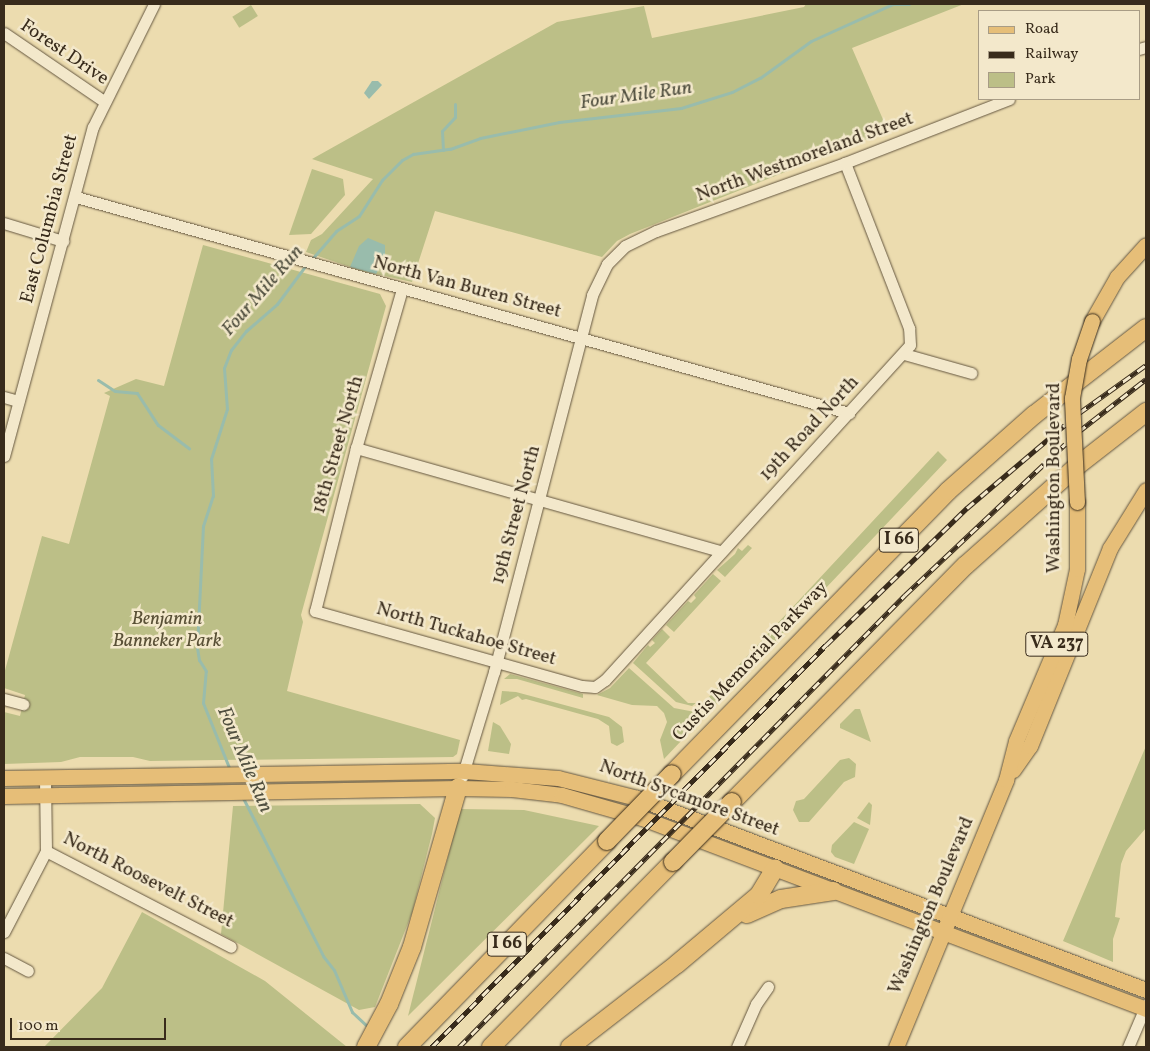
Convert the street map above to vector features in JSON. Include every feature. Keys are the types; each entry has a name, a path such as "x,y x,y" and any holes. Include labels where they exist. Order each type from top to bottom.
{"highway":[{"name":"Custis Memorial Parkway","path":"407,1047 948,491 1034,415 1146,328"},
{"path":"491,1047 966,565 1051,488 1146,412"},
{"path":"366,1047 389,1004 412,947 458,788"},
{"path":"570,1047 699,946 759,895 779,861"},
{"path":"699,946 766,904 832,891"}],"main road":[{"name":"Washington Boulevard","path":"896,1047 1006,780 1016,741 1060,638 1070,604 1076,569 1076,502 1072,398 1079,359 1092,321 1118,277 1146,244"},
{"name":"Washington Boulevard","path":"1006,780 1030,746 1116,537 1146,490"},
{"name":"North Sycamore Street","path":"45,777 465,771 528,774 593,785 637,798 779,861 832,891 1146,1008"},
{"path":"4,778 45,777"},
{"name":"North Sycamore Street","path":"45,796 458,788 528,791 585,800 949,916 1146,990"},
{"path":"4,796 45,796"}],"street":[{"name":"East Columbia Street","path":"4,454 76,197 93,128 154,4"},
{"name":"Forest Drive","path":"4,33 105,102"},
{"name":"North Westmoreland Street","path":"616,254 631,242 656,231 845,164 1006,100"},
{"path":"845,164 909,328 910,345 904,354 971,373"},
{"name":"North Van Buren Street","path":"76,197 849,413"},
{"path":"4,223 63,241"},
{"name":"19th Street North","path":"458,788 465,771 595,287 602,271 616,254"},
{"name":"18th Street North","path":"315,611 356,448 402,289"},
{"name":"19th Road North","path":"606,680 721,551 904,354"},
{"path":"4,397 18,401"},
{"path":"356,448 721,551"},
{"name":"North Tuckahoe Street","path":"315,611 582,686 595,687 606,680"},
{"path":"4,699 23,704"},
{"path":"4,932 46,851 45,777"},
{"name":"North Roosevelt Street","path":"46,851 231,947"},
{"path":"4,958 28,971"},
{"path":"736,1047 756,1004 768,987"},
{"path":"1128,1047 1146,1008"}],"green space":[{"path":"806,4 964,4 852,48 888,131 630,234 617,241 602,257 435,211 412,282 362,271 306,252 311,240 322,234 373,179 312,159 557,22 644,6 652,38 804,7"},
{"path":"251,5 258,16 239,28 232,17"},
{"path":"312,169 343,179 345,195 311,234 289,235"},
{"name":"Benjamin Banneker Park","path":"203,245 380,294 386,306 301,615 303,622 287,691 460,740 457,754 453,757 150,761 133,757 80,757 61,762 4,764 4,712 20,716 25,695 4,688 4,674 42,536 69,544 110,396 104,393 136,379 164,386"},
{"path":"938,451 947,460 664,759 660,740 667,722 664,713 657,706 632,705 597,695 610,688 629,668 674,708 695,712"},
{"path":"748,545 752,548 725,577 717,570 735,554 738,548 742,551"},
{"path":"713,574 721,581 674,632 666,625 688,601 691,603 696,598 694,595"},
{"path":"662,629 670,637 646,663 688,703 696,703 692,706 676,702 633,663 648,645 650,647 655,643 652,640"},
{"path":"510,674 583,694 583,698 517,679 504,679"},
{"path":"502,691 516,692 609,717 622,727 624,742 617,746 611,743 609,726 598,719 526,699 522,700 518,696 500,705"},
{"path":"855,709 860,709 871,742 840,728 840,724"},
{"path":"493,722 500,726 511,744 509,754 488,751"},
{"path":"1146,746 1146,828 1126,851 1121,864 1115,917 1120,918 1113,939 1113,962 1063,941"},
{"path":"849,758 856,764 855,777 844,782 809,822 799,822 793,810 796,801 804,799 840,760"},
{"path":"869,802 872,805 870,825 857,818"},
{"path":"420,804 435,818 432,834 412,913 375,1007 359,1010 221,934 233,806"},
{"path":"460,809 524,810 599,826 408,1016"},
{"path":"854,822 869,829 854,864 835,857 831,852 832,845"},
{"path":"142,912 265,981 347,1047 44,1047 102,988"}],"shaded area":[{"path":"372,81 378,81 382,85 369,99 364,93"},
{"path":"368,238 385,245 385,258 376,274 350,267 359,246"}],"waterway":[{"name":"Four Mile Run","path":"311,260 336,231 359,216 382,180 402,160 413,154 450,149 480,138 559,122 681,108 732,92 760,78 811,41 893,4 909,4"},
{"path":"443,150 442,131 455,117 455,104"},
{"name":"Four Mile Run","path":"230,770 203,703 206,671 199,660 197,648 203,526 213,496 211,459 227,409 224,368 231,350 246,331 277,304 306,265"},
{"path":"98,380 115,391 137,393 158,425 189,448"},
{"name":"Four Mile Run","path":"242,796 323,956 334,970 352,1012 367,1026"}],"railway":[{"path":"1079,413 1146,365"},
{"path":"1078,432 1146,379"},
{"path":"432,1047 826,645 967,508 1065,425"},
{"path":"459,1047 905,595 1065,444"}]}
